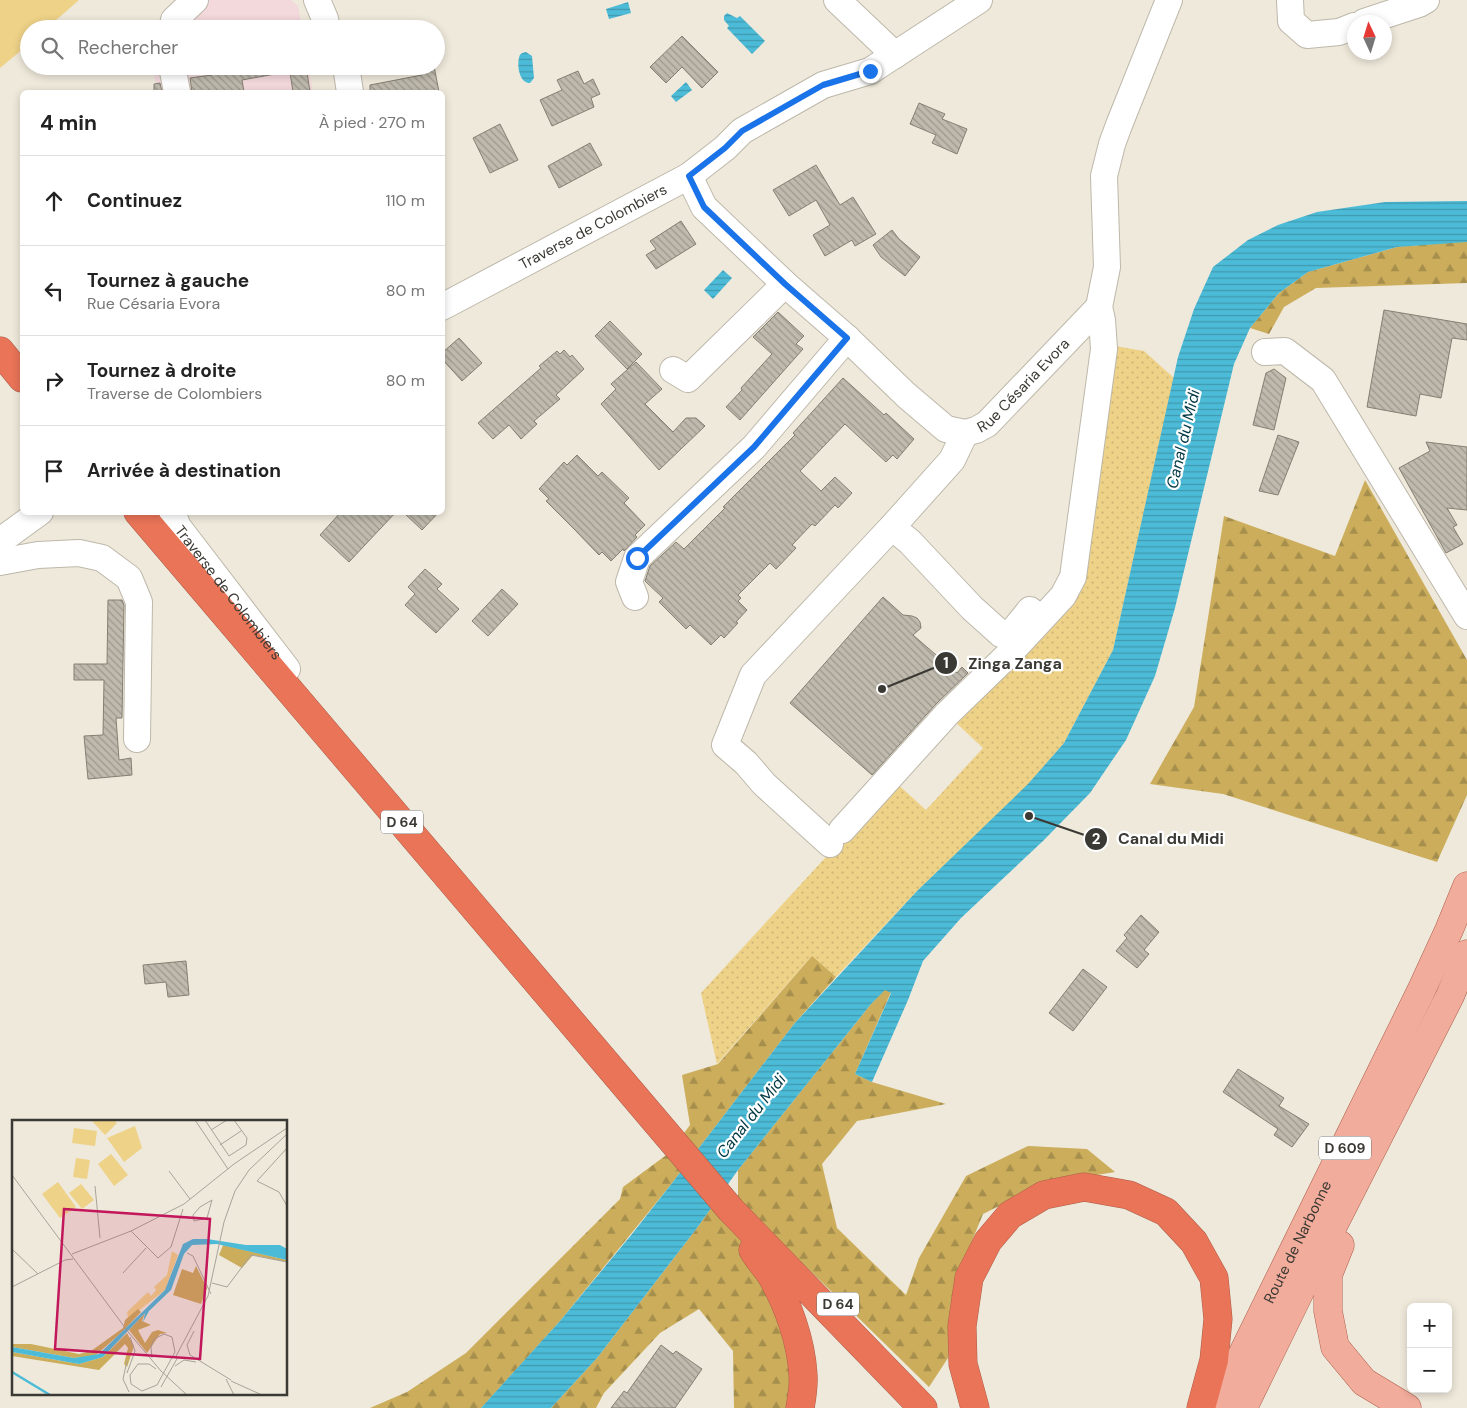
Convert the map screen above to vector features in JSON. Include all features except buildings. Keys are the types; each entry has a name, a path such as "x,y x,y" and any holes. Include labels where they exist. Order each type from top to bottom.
{"highway":[{"path":"0,332 20,356"},
{"path":"0,351 20,376"},
{"name":"D 64","path":"141,515 734,1204 923,1408"},
{"name":"D 64","path":"157,515 289,671 669,1128"},
{"path":"975,1408 963,1364 962,1326 969,1278 988,1241 1010,1215 1044,1195 1084,1187 1129,1195 1166,1212 1194,1242 1214,1278 1218,1320 1214,1360 1201,1408"},
{"path":"734,1204 755,1253 771,1275 793,1325 800,1351 803,1374 800,1408"},
{"name":"D 64","path":"734,1204 938,1408"}],"main road":[{"name":"Route de Narbonne","path":"1216,1408 1421,991 1467,886"},
{"name":"Route de Narbonne","path":"1244,1408 1308,1276 1450,996 1467,954"},
{"path":"1407,1408 1364,1382 1334,1347 1328,1311 1328,1275 1408,1079"}],"street":[{"path":"174,20 196,0"},
{"path":"317,0 325,20"},
{"path":"334,0 337,20"},
{"path":"836,0 895,55"},
{"name":"Traverse de Colombiers","path":"445,305 689,176 725,148 742,131 823,85 870,71 979,0"},
{"path":"965,433 952,460 901,535 753,675 725,745 746,763 764,784 836,837 947,714 1011,652 1063,596 1074,577 1104,349 1099,307 1107,267 1104,176 1116,131 1169,0"},
{"path":"1290,0 1291,21 1307,35 1339,32 1347,29"},
{"path":"1385,15 1426,0"},
{"path":"334,75 337,90"},
{"path":"347,75 350,90"},
{"name":"Rue Césaria Evora","path":"689,176 704,207 785,284 847,338 906,395 946,429 965,433 987,424 1099,307"},
{"path":"673,370 688,379 785,284"},
{"path":"901,535 972,608 1001,634 1013,631 1066,568 1083,416 1095,349 1077,329"},
{"path":"635,596 629,582 637,558 754,447 847,338"},
{"path":"1265,352 1285,351 1323,380 1467,616"},
{"path":"0,361 20,388"},
{"path":"0,541 39,515"},
{"name":"Traverse de Colombiers","path":"173,515 178,527 289,671"},
{"path":"0,562 38,555 79,553 102,558 129,578 139,602 137,739"}],"shaded area":[{"path":"0,0 79,0 56,20 20,20 20,51 0,68"},
{"path":"182,0 291,0 298,6 300,20 159,20"},
{"path":"154,75 310,75 313,90 157,90"},
{"path":"1109,345 1144,351 1174,378 1113,650 1064,743 1029,784 917,891 836,977 811,957 717,1064 701,993 837,845 893,780 926,810 983,748 951,718 1077,589"}],"green space":[{"path":"1467,242 1467,283 1316,288 1284,307 1269,334 1250,328 1279,293 1308,272 1397,247"},
{"path":"1365,480 1467,660 1467,795 1437,862 1223,794 1150,784 1194,707 1224,516 1335,556"},
{"path":"812,956 836,977 794,1024 669,1187 560,1321 483,1406 481,1408 370,1408 407,1392 466,1353 620,1199 623,1187 669,1153 690,1125 682,1075 718,1064"},
{"path":"885,989 891,992 855,1074 872,1082 946,1104 857,1121 822,1164 837,1228 906,1295 919,1258 966,1176 1028,1146 1087,1149 1115,1172 1043,1184 983,1214 956,1280 948,1358 929,1387 738,1200 738,1170"},
{"path":"718,1198 771,1275 800,1408 734,1408 733,1351 699,1309 660,1333 604,1393 596,1408 551,1408 597,1358"}],"water":[{"path":"628,2 631,13 609,19 606,9"},
{"path":"727,13 737,18 740,16 765,41 752,54 727,28 729,26 724,20 724,16"},
{"path":"526,52 532,56 534,78 530,83 523,80 519,69 518,61 520,55"},
{"path":"686,82 692,90 676,102 671,96"},
{"path":"1467,201 1467,242 1397,247 1308,272 1279,293 1250,328 1234,364 1175,608 1155,676 1126,740 1090,793 1043,841 961,918 923,961 872,1082 855,1074 891,993 885,990 871,1004 738,1170 697,1228 597,1358 551,1408 481,1408 560,1321 632,1234 794,1024 917,891 1028,784 1064,743 1113,650 1178,357 1194,309 1213,267 1248,240 1278,225 1317,212 1385,202"},
{"path":"723,270 732,278 713,299 704,290"}],"place":[{"name":"Zinga Zanga","path":"882,689"},
{"name":"Canal du Midi","path":"1029,816"}],"route":[{"path":"637,558 754,447 847,338 785,284 704,207 689,176 725,148 742,131 823,85 870,71"}]}
